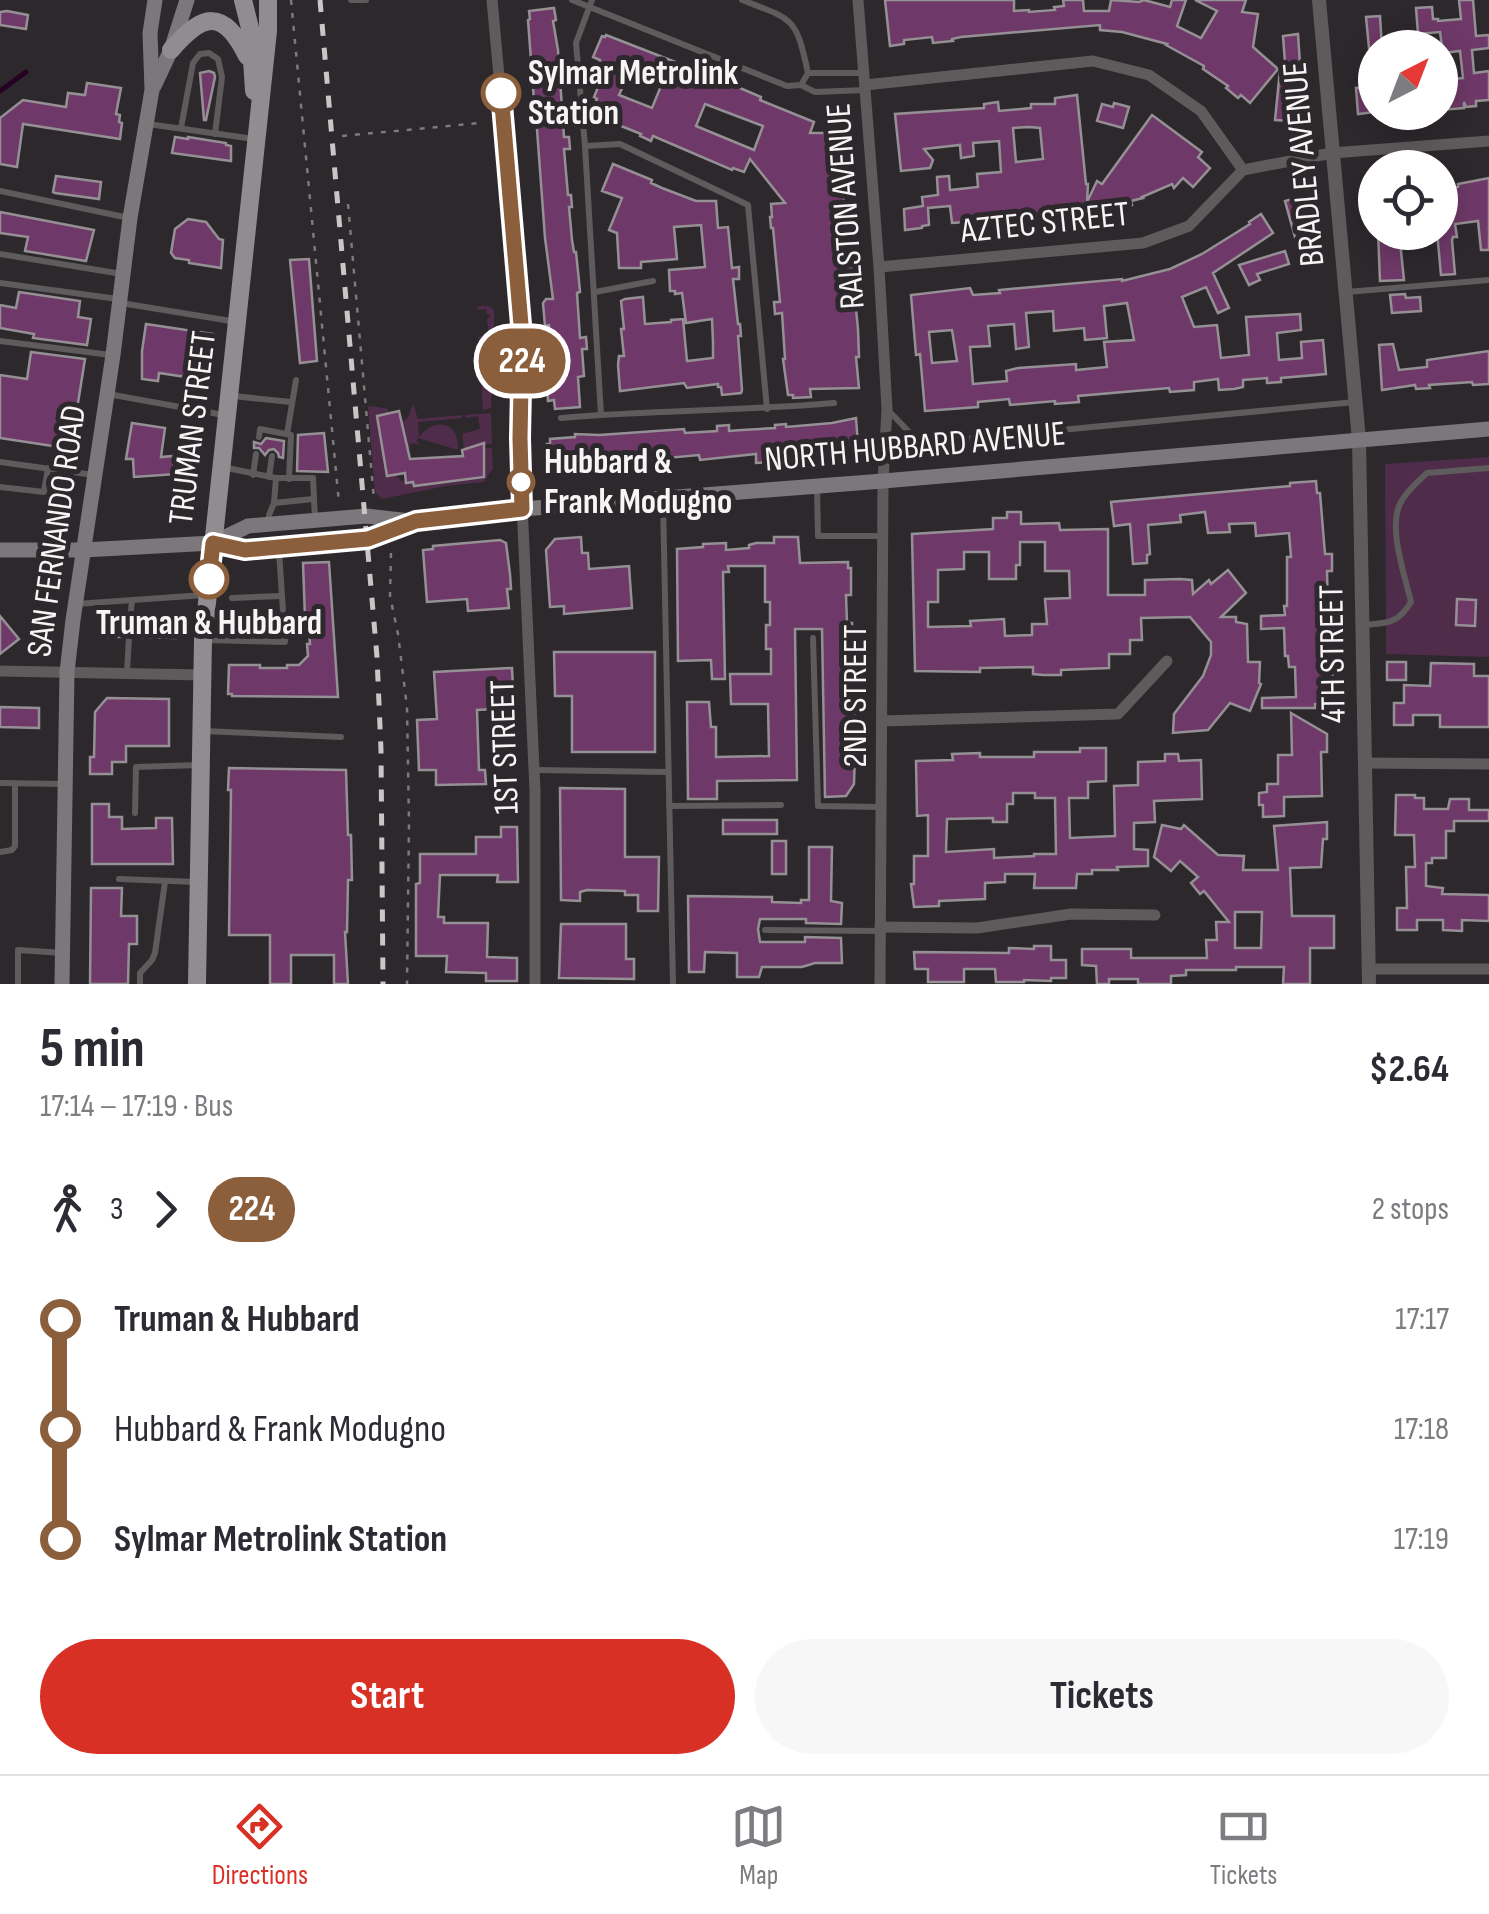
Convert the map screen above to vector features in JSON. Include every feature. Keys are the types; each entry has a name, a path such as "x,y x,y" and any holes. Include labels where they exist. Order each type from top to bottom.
{"main road":[{"name":"SAN FERNANDO ROAD","path":"62,984 67,672 130,218 152,90 150,33 155,0"},
{"name":"SAN FERNANDO ROAD","path":"152,90 171,50 187,0"},
{"name":"TRUMAN STREET","path":"243,0 250,28 257,130"},
{"name":"TRUMAN STREET","path":"196,984 207,594 268,31 268,0"},
{"path":"171,50 186,33 208,20 219,23 238,38 251,65"},
{"name":"NORTH HUBBARD AVENUE","path":"213,543 245,550 279,547 368,539 416,521 522,509 1489,429"},
{"name":"NORTH HUBBARD AVENUE","path":"213,543 248,526 315,520 370,509 416,521"},
{"path":"0,550 213,543"}],"street":[{"name":"1ST STREET","path":"493,0 522,336 520,438 534,770 535,984"},
{"name":"RALSTON AVENUE","path":"858,0 887,409"},
{"name":"BRADLEY AVENUE","path":"1319,0 1350,323"},
{"path":"865,83 1094,61 1150,75 1201,112 1243,170 1332,153 1489,140"},
{"name":"AZTEC STREET","path":"879,267 1143,243 1189,226 1243,170"},
{"name":"4TH STREET","path":"1350,323 1359,440 1369,976"},
{"name":"2ND STREET","path":"880,984 883,481 887,409"},
{"path":"882,721 1118,714 1167,661"},
{"path":"0,671 202,675"},
{"path":"1364,762 1489,764"},
{"path":"880,929 977,928 1070,914 1155,915"},
{"path":"1369,976 1489,969"}],"lane":[{"path":"351,0 366,0"},
{"path":"572,0 591,3 787,86 800,85 815,92 865,83"},
{"path":"742,0 784,17 796,27 808,73 800,85"},
{"path":"591,3 576,43 586,146 601,415"},
{"path":"180,128 193,63 200,54 209,53 218,59 222,77 214,134"},
{"path":"808,73 865,83"},
{"path":"146,123 214,134 257,130"},
{"path":"586,146 620,144 748,204 767,409"},
{"path":"0,191 130,218"},
{"path":"0,254 124,274"},
{"path":"1346,292 1489,280"},
{"path":"594,292 652,281"},
{"path":"0,282 238,322"},
{"path":"0,341 112,355"},
{"path":"287,434 296,380"},
{"path":"107,394 229,406 292,402"},
{"path":"887,409 912,435 934,442 1356,402"},
{"path":"561,418 834,403"},
{"path":"259,437 260,430 276,436 291,435 289,479"},
{"path":"254,474 256,454"},
{"path":"268,524 274,503 272,456"},
{"path":"0,462 95,475"},
{"path":"222,466 272,477 313,478 315,520"},
{"path":"0,486 44,492 48,468"},
{"path":"1362,625 1390,622 1404,615 1411,602 1394,526 1400,502 1408,492 1427,473 1489,468"},
{"path":"817,486 818,536 883,536"},
{"path":"663,497 672,984"},
{"path":"274,503 313,499"},
{"path":"204,640 285,642 279,547"},
{"path":"75,604 207,594"},
{"path":"232,598 282,596"},
{"path":"130,622 132,600"},
{"path":"126,674 129,637"},
{"path":"814,638 818,806 882,806"},
{"path":"202,732 341,737"},
{"path":"135,813 136,766 201,765"},
{"path":"534,770 668,772"},
{"path":"0,783 66,784"},
{"path":"0,852 15,846 15,783"},
{"path":"669,806 780,805"},
{"path":"119,878 199,882"},
{"path":"140,984 140,972 155,953 165,882"},
{"path":"765,930 880,929"},
{"path":"18,984 18,950 63,953"}],"path":[{"path":"292,0 339,505"},
{"path":"342,136 480,123"},
{"path":"348,204 370,509"},
{"path":"391,553 390,596 407,707 408,984"}],"shaded area":[{"path":"479,306 494,310 491,408 483,410 480,366 491,364 489,340 478,337 489,334 487,320 491,315 486,309 476,310"},
{"path":"413,404 418,419 462,415 418,422 419,437 432,426 451,428 458,450 418,438 422,445 411,443 409,451 402,422 408,418"},
{"path":"368,407 388,409 388,413 377,416 387,476 395,474 401,481 413,480 415,486 453,482 482,448 492,448 493,468 484,482 382,499 375,492"},
{"path":"491,413 492,444 464,449 462,434 480,429 478,416 465,415"},
{"path":"1489,457 1489,657 1386,654 1385,464"}],"building":[{"path":"885,0 1014,0 1014,11 1029,12 1055,10 1054,7 1064,6 1063,0 1083,0 1084,11 1109,11 1111,0 1144,0 1170,7 1172,0 1186,0 1177,26 1201,38 1217,11 1195,0 1246,0 1242,12 1258,14 1253,47 1278,69 1250,103 1241,95 1238,98 1204,66 1167,44 1100,30 1100,25 933,43 932,37 890,46"},
{"path":"1459,0 1473,0 1476,36 1489,35 1489,48 1472,50 1474,73 1489,71 1489,100 1466,107 1464,102 1464,108 1458,108 1458,78 1463,78 1458,30 1418,30 1416,8 1432,7 1433,19 1438,21 1461,19"},
{"path":"554,8 564,137 569,137 570,149 564,149 580,292 580,338 586,337 587,349 582,349 584,376 578,377 580,407 555,409 554,400 548,401 545,361 552,353 543,303 553,299 536,116 528,111 528,105 534,101 529,11"},
{"path":"0,12 28,15 26,29 0,25"},
{"path":"1380,16 1381,30 1367,30 1366,17"},
{"path":"1298,34 1301,79 1305,80 1301,119 1275,120 1280,70 1286,76 1283,36"},
{"path":"602,36 761,97 760,100 814,122 810,133 839,133 846,247 851,259 858,329 859,388 810,389 811,397 788,395 782,313 775,314 774,302 780,302 770,217 771,204 785,203 750,159 744,172 732,170 616,124 619,113 595,103 594,97 606,68 593,57","holes":["629,73 661,86 652,108 619,95","705,104 763,126 754,150 696,126"]},
{"path":"209,71 215,77 204,120 200,73"},
{"path":"87,83 121,88 116,114 122,123 120,139 23,124 17,167 0,164 0,118 23,100 66,107 68,93 85,95"},
{"path":"1077,95 1087,202 1097,181 1102,184 1152,115 1202,152 1198,157 1210,168 1193,187 1183,178 1174,188 1172,184 1120,208 1082,212 1084,209 1073,208 1032,216 965,218 966,222 952,223 950,206 928,208 929,225 905,230 904,209 923,206 922,197 938,195 937,177 949,176 950,190 978,187 977,174 1001,172 999,141 973,143 974,156 961,158 960,145 924,149 933,160 930,168 901,171 895,114 984,108 984,104 998,102 999,111 1031,108 1031,104 1055,104 1055,98","holes":["1013,128 1040,128 1043,159 1016,162"]},
{"path":"1114,103 1129,107 1123,128 1097,121 1102,104 1113,107"},
{"path":"175,137 226,143 231,146 231,161 172,153"},
{"path":"613,164 696,201 716,201 718,228 728,227 732,268 739,267 739,279 733,279 741,336 741,393 722,395 718,384 687,388 684,383 620,391 619,356 624,356 621,301 643,297 645,324 683,319 687,361 713,358 713,343 712,319 686,323 682,293 670,291 669,270 705,267 701,225 674,227 677,259 641,262 641,268 619,268 617,233 609,230 622,198 602,191"},
{"path":"56,176 101,182 99,199 53,192"},
{"path":"1489,178 1489,250 1481,250 1478,221 1458,224 1458,184"},
{"path":"1306,195 1314,213 1311,214 1316,246 1298,248 1285,201"},
{"path":"0,212 94,230 86,261 25,251 28,237 0,233"},
{"path":"1261,214 1273,233 1213,273 1229,308 1218,313 1206,287 1182,297 1194,327 1217,325 1221,358 1249,355 1246,317 1300,314 1301,330 1277,333 1279,360 1302,358 1301,342 1323,340 1326,374 1281,378 1281,382 1267,383 1267,378 1243,380 1243,387 1234,389 1219,390 1218,379 1194,382 1194,390 1170,392 1169,388 1078,396 1079,402 1055,404 1010,405 1009,399 978,402 978,407 925,411 911,295 970,288 973,295 1122,281 1170,269 1202,254","holes":["1127,303 1134,340 1104,342 1107,367 1076,370 1076,364 1018,368 1006,371 1007,381 973,384 970,347 990,346 988,326 1014,324 1016,349 1029,347 1026,313 1053,311 1054,331 1084,328 1085,340 1107,338 1104,306","952,330 957,361 932,363 929,332"]},
{"path":"188,219 206,222 223,240 221,268 189,263 171,253 175,229"},
{"path":"1379,250 1401,250 1404,280 1380,281"},
{"path":"1439,250 1453,250 1455,274 1441,275"},
{"path":"1285,251 1289,264 1257,274 1260,280 1249,285 1239,265"},
{"path":"309,259 317,361 300,363 290,260"},
{"path":"19,292 80,301 78,317 91,319 87,345 33,338 34,334 0,328 0,305 16,308"},
{"path":"1405,294 1406,298 1420,297 1421,311 1392,313 1390,295"},
{"path":"146,324 213,334 206,380 159,373 158,381 142,379"},
{"path":"1393,344 1399,370 1427,367 1427,360 1489,351 1489,384 1472,382 1416,389 1415,385 1382,390 1379,345"},
{"path":"31,352 85,359 74,428 66,448 0,438 0,375 27,379"},
{"path":"399,411 410,459 463,456 462,450 484,443 484,477 414,486 413,482 406,483 405,473 387,476 377,416"},
{"path":"856,418 858,444 771,454 771,462 756,463 756,454 700,460 699,455 655,459 656,465 643,466 643,458 556,466 556,462 549,462 550,439 575,434 684,429 685,433 717,431 717,426 729,425 729,431"},
{"path":"132,423 165,428 161,457 196,454 191,484 177,485 176,474 134,477 133,459 126,459"},
{"path":"324,433 328,472 297,471 298,435"},
{"path":"266,438 284,441 283,458 274,449 265,455 254,448 254,442 261,444"},
{"path":"1316,481 1325,554 1332,554 1332,571 1327,571 1328,611 1333,611 1334,648 1329,648 1329,673 1333,673 1333,684 1322,684 1323,703 1315,704 1315,708 1262,708 1262,698 1296,697 1295,667 1289,667 1285,656 1284,628 1261,629 1261,616 1285,615 1287,557 1291,557 1289,533 1256,536 1255,523 1229,524 1230,532 1208,533 1205,512 1180,515 1181,522 1148,525 1147,563 1133,564 1130,524 1114,526 1111,502"},
{"path":"1007,512 1021,512 1021,524 1059,523 1060,530 1108,529 1108,595 1145,595 1145,580 1180,579 1192,580 1193,594 1228,570 1246,593 1221,617 1236,617 1236,622 1247,624 1248,662 1260,662 1261,684 1250,711 1230,703 1208,730 1173,733 1174,714 1203,676 1211,655 1211,642 1190,617 1141,618 1142,640 1130,640 1130,654 1109,654 1109,668 1061,670 1061,675 1033,674 1033,667 980,668 980,672 915,671 912,534 993,529 993,518 1007,518","holes":["1020,542 1045,542 1045,571 1069,571 1070,598 1045,599 1047,624 1032,624 1032,635 1005,636 1004,619 970,621 971,626 928,627 928,602 938,602 938,570 964,569 964,552 989,552 989,579 1016,579"]},
{"path":"581,537 589,569 629,566 632,608 564,614 564,606 550,607 546,550 555,539"},
{"path":"774,537 798,537 800,563 848,562 851,568 851,595 846,595 847,623 852,623 854,784 846,796 825,797 822,629 795,629 797,780 717,781 717,799 688,799 687,702 709,702 711,727 716,727 716,757 769,756 768,704 731,704 730,674 771,674 771,649 766,649 770,602 765,602 765,566 728,566 729,572 723,572 725,679 712,679 711,660 678,661 677,549 726,543 726,550 749,548 756,543 774,543"},
{"path":"500,540 506,543 509,608 468,611 467,599 427,602 423,550"},
{"path":"329,562 338,697 228,694 229,665 287,668 299,665 308,656 303,563"},
{"path":"1457,599 1476,600 1475,626 1456,625"},
{"path":"0,616 19,639 0,654"},
{"path":"100,621 123,621 130,628 137,622 176,622 176,638 136,637 128,630 122,637 100,637"},
{"path":"554,652 655,652 655,752 572,752 572,696 555,696"},
{"path":"1387,662 1406,662 1406,680 1387,680"},
{"path":"1431,663 1474,664 1474,676 1489,676 1489,727 1440,727 1440,715 1413,715 1413,725 1394,725 1394,703 1404,703 1404,685 1430,686"},
{"path":"512,668 514,708 477,710 479,770 485,770 486,784 436,785 436,770 419,770 417,720 437,719 434,672"},
{"path":"107,698 169,699 169,746 126,746 126,762 112,762 112,774 90,774 95,712"},
{"path":"0,707 39,708 39,728 0,727"},
{"path":"1291,713 1327,734 1327,752 1321,752 1322,796 1284,797 1284,816 1263,817 1259,793 1267,792 1267,784 1278,784 1278,755 1292,755"},
{"path":"1080,748 1106,748 1106,781 1088,782 1088,798 1069,798 1070,838 1115,836 1114,786 1138,785 1138,762 1165,761 1165,754 1178,754 1179,761 1201,760 1202,799 1154,801 1155,822 1134,823 1134,849 1148,850 1148,866 1077,874 1076,888 1034,888 1035,874 1005,874 1005,882 985,883 985,899 939,901 939,906 914,907 914,856 928,856 928,815 917,816 916,761 953,760 952,754 1034,757 1034,752 1080,752","holes":["1013,793 1035,793 1035,798 1055,798 1056,854 994,858 994,849 946,852 947,819 993,818 993,822 1007,822 1007,804 1013,804"]},
{"path":"229,768 346,770 352,880 348,880 345,932 348,984 334,984 334,955 291,955 291,984 270,984 270,935 229,935"},
{"path":"560,788 625,789 625,857 659,857 658,911 638,911 638,895 625,895 625,891 587,890 580,892 580,901 561,900"},
{"path":"1396,795 1424,798 1424,809 1448,809 1450,799 1469,799 1469,810 1489,810 1489,821 1454,821 1454,831 1446,831 1446,858 1432,858 1432,863 1426,863 1426,886 1443,888 1442,894 1489,895 1489,921 1462,920 1462,931 1443,930 1443,920 1417,920 1417,930 1397,930 1397,908 1407,908 1406,867 1415,867 1414,835 1395,835"},
{"path":"92,804 109,804 109,817 122,817 122,829 156,828 156,818 172,818 173,864 92,864"},
{"path":"723,820 777,820 777,834 723,834"},
{"path":"1327,822 1321,867 1290,868 1292,916 1334,916 1334,948 1310,948 1310,984 1283,984 1284,967 1236,967 1186,970 1186,975 1171,976 1171,984 1109,979 1109,984 1097,984 1096,966 1082,965 1082,949 1131,949 1131,958 1207,958 1206,940 1217,940 1216,922 1229,922 1204,891 1200,894 1191,883 1198,877 1180,861 1171,871 1154,857 1162,825 1181,829 1184,825 1218,855 1244,856 1243,870 1278,870 1274,826","holes":["1235,912 1262,912 1261,948 1235,948"]},
{"path":"501,827 517,827 518,882 497,882 498,875 440,875 438,917 444,917 444,923 488,923 487,957 517,958 517,981 486,981 486,973 446,972 447,956 416,956 420,854 476,854 476,837 501,837"},
{"path":"772,841 786,841 786,874 772,874"},
{"path":"809,847 832,847 831,901 842,903 841,924 760,919 760,942 841,938 842,963 762,967 759,977 737,977 737,953 705,952 704,972 689,972 688,896 772,897 772,902 801,903 809,900"},
{"path":"91,888 122,888 121,916 137,916 137,944 129,944 128,984 90,984"},
{"path":"561,924 626,924 626,959 634,959 634,979 559,978"},
{"path":"1051,946 1051,960 1066,960 1066,978 996,982 995,969 964,969 964,982 928,982 928,969 915,969 914,952 1009,953 1009,948"}],"waterway":[{"path":"0,91 26,72"}],"railway":[{"path":"320,0 377,657 383,984"}],"bus line":[{"name":"224","path":"209,579 213,543 245,550 368,539 416,521 522,509 522,336 501,93"}],"place":[{"name":"Sylmar Metrolink Station","path":"501,93"},
{"name":"Hubbard & Frank Modugno","path":"521,482"},
{"name":"Truman & Hubbard","path":"209,579"}]}
